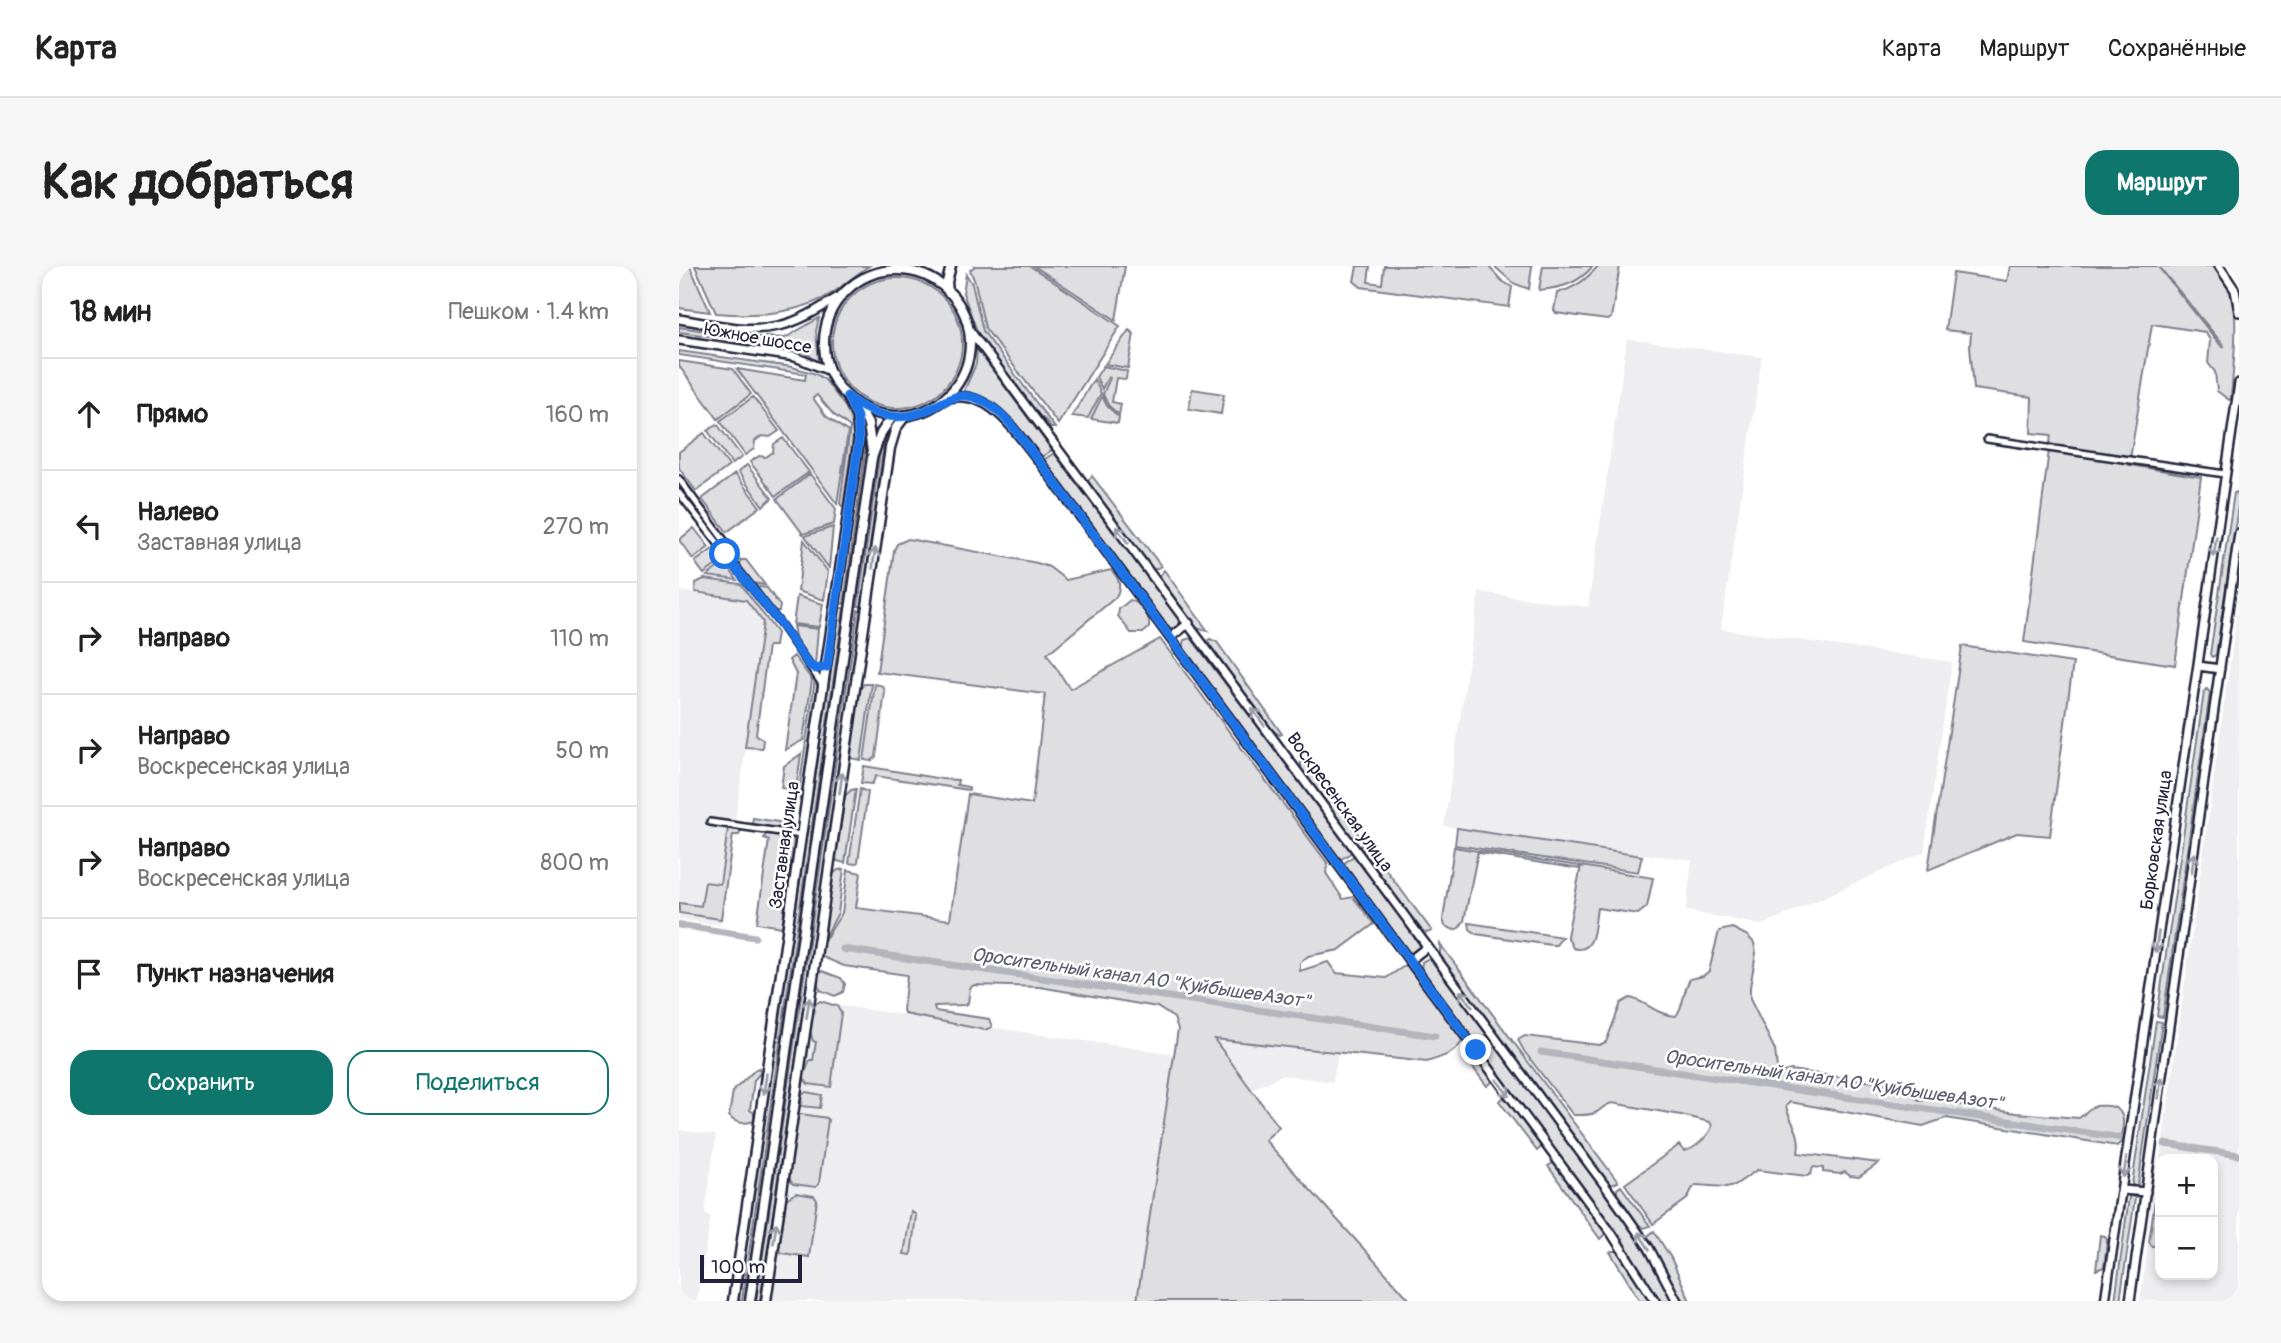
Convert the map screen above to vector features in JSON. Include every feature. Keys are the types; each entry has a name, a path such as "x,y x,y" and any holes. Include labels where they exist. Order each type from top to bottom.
{"main road":[{"path":"948,292 947,282 951,266"},
{"path":"2219,266 2235,290 2239,312"},
{"path":"945,399 957,384 967,364 969,344 968,328 960,309 948,292 930,278 894,268 873,274 846,292 837,302 827,323 824,349 829,370 847,396 867,411 893,417 925,411 952,397 975,398 989,405 1005,419 1612,1234 1654,1301"},
{"name":"Южное шоссе","path":"679,319 746,328 779,326 812,313 846,292"},
{"name":"Воскресенская улица","path":"968,328 1640,1235 1677,1301"},
{"name":"Южное шоссе","path":"679,340 795,357 829,370"},
{"name":"Борковская улица","path":"2105,1301 2239,383"},
{"name":"Заставная улица","path":"733,1301 859,440 857,417 847,396"},
{"name":"Заставная улица","path":"857,404 868,424 872,458"},
{"path":"766,1301 890,448 896,428 905,416"},
{"name":"Заставная улица","path":"750,1301 872,458 881,433 893,417"},
{"path":"2130,1301 2239,533"},
{"path":"1170,638 1189,623"},
{"path":"2198,666 2220,669"},
{"path":"786,944 802,946"},
{"path":"1409,961 1427,947"},
{"path":"2122,1190 2145,1192"}],"street":[{"path":"1987,439 2225,474"},
{"path":"679,479 732,551 733,562"},
{"path":"679,493 824,687"},
{"path":"809,665 816,669 827,667"},
{"path":"710,822 801,835"}],"shaded area":[{"path":"679,266 690,266 710,312 679,308"},
{"path":"695,266 869,266 821,300 792,310 746,314 716,313"},
{"path":"975,266 1030,266 1120,326 1058,424 985,328 970,270"},
{"path":"1034,266 1125,266 1116,320"},
{"path":"1357,266 1370,266 1368,282 1382,284 1384,266 1488,266 1512,287 1509,307 1361,287 1354,281"},
{"path":"1494,266 1532,266 1529,289 1513,283"},
{"path":"1543,266 1593,266 1569,284 1539,290"},
{"path":"1598,266 1620,266 1611,318 1607,320 1556,313 1554,310 1557,293 1580,283"},
{"path":"2010,266 2213,266 2232,293 2235,330 2231,398 2229,400 2217,391 2215,372 2208,363 2210,340 2205,332 2152,324 2129,465 2201,477 2175,665 2024,642 2051,435 2031,433 2032,397 1974,389 1971,333 1945,330 1953,273 2007,281","holes":["2161,269 2224,346 2222,347"]},
{"path":"966,274 972,284 983,331 1055,428 1051,428 1034,412 980,339 963,293"},
{"path":"897,278 922,283 943,297 957,318 962,343 957,368 943,389 922,403 897,408 872,403 851,389 837,368 832,343 837,318 851,297 872,283"},
{"path":"819,318 816,331 819,362 786,343 679,332 679,327 740,336 785,338"},
{"path":"1129,330 1134,334 1128,368 1105,364"},
{"path":"1627,339 1762,357 1721,629 1952,662 1924,852 1762,925 1686,911 1692,860 1644,856 1444,826 1479,592 1588,607"},
{"path":"977,349 1052,450 1040,458 999,408 977,394 964,391 976,364"},
{"path":"679,351 792,367 816,374 825,380 846,408 854,429 843,507 840,504 850,427 833,414 817,395 813,398 826,416 848,432 837,504 737,369 805,380 806,374 679,355"},
{"path":"679,361 733,369 751,394 718,419 679,366"},
{"path":"1103,366 1127,371 1126,379 1116,378 1112,402 1121,404 1119,415 1108,405 1103,394 1110,378 1108,377 1102,389 1096,377"},
{"path":"1094,379 1101,393 1088,418 1072,416"},
{"path":"1192,389 1224,394 1221,414 1189,409"},
{"path":"1102,396 1107,406 1119,417 1118,423 1091,419"},
{"path":"753,397 779,431 770,437 762,436 755,441 754,449 745,455 720,421"},
{"path":"717,424 742,457 732,464 708,431"},
{"path":"704,433 729,466 696,491 679,468 679,452"},
{"path":"783,438 809,472 776,496 750,462 773,452 774,444"},
{"path":"884,443 862,606 858,606 881,445"},
{"path":"866,446 844,604 840,603 863,449"},
{"path":"1054,453 1178,618 1179,624 1176,628 1170,629 1166,626 1042,461"},
{"path":"747,465 772,498 763,506 738,472"},
{"path":"735,474 760,507 727,532 702,499"},
{"path":"810,474 836,509 834,524 803,534 777,499"},
{"path":"1092,476 1161,566 1154,570 1150,567 1093,490 1088,481"},
{"path":"2237,492 2239,500 2216,655 2212,657 2210,654 2234,493"},
{"path":"833,527 829,568 805,536"},
{"path":"694,528 709,547 693,559 679,540"},
{"path":"908,539 1037,563 1049,567 1066,580 1111,570 1119,582 1116,597 1047,654 1070,689 1160,639 1328,864 1326,873 1343,899 1353,897 1374,924 1339,950 1308,956 1300,963 1300,971 1328,962 1336,973 1386,978 1406,965 1463,1039 1453,1051 1427,1062 1214,1039 1279,1127 1265,1140 1411,1301 1137,1301 1178,1029 1174,1018 1157,1007 1040,987 974,985 970,988 966,1005 934,1006 935,1011 989,1019 992,1027 985,1030 905,1014 903,1010 907,975 844,966 820,956 822,944 842,913 848,870 861,873 856,908 950,920 968,794 1032,804 1045,694 877,672 894,550 897,544"},
{"path":"804,540 828,572 824,600 798,591"},
{"path":"714,548 723,560 704,574 695,562"},
{"path":"741,560 746,560 765,585 753,583 740,566"},
{"path":"725,562 737,580 707,576"},
{"path":"1164,570 1208,631 1196,628 1160,581 1158,577"},
{"path":"704,579 741,584 777,633 775,646 768,646 756,734 763,740 762,748 745,747 763,622 746,600 695,592 696,583"},
{"path":"755,586 767,588 780,606 779,611 774,611"},
{"path":"679,591 746,600 764,623 720,925 679,919"},
{"path":"797,596 823,604 819,627 793,624"},
{"path":"2239,599 2239,1301 2140,1301 2155,1194 2155,1280 2218,1280 2218,1154 2161,1154"},
{"path":"1130,600 1147,615 1149,628 1143,633 1131,633 1118,616 1119,609"},
{"path":"840,608 844,608 742,1301 738,1301"},
{"path":"858,610 862,610 760,1301 756,1301"},
{"path":"793,626 818,629 815,666 796,641"},
{"path":"1191,638 1352,852 1340,860 1182,647 1184,640"},
{"path":"1210,639 1217,642 1282,734 1271,729 1206,642"},
{"path":"1962,646 2073,663 2050,836 2017,833 1928,870"},
{"path":"794,656 812,680 803,740 785,750 796,674 789,660"},
{"path":"815,679 818,683 801,801 798,797"},
{"path":"864,684 872,684 861,760 850,758 860,689"},
{"path":"875,684 883,686 885,692 876,757 871,761 864,760"},
{"path":"2207,689 2210,693 2163,1017 2157,1016 2204,692"},
{"path":"801,754 796,790 781,788 784,766"},
{"path":"1301,758 1365,843 1359,847 1301,770"},
{"path":"864,766 958,780 957,785 969,787 969,790 876,776 872,784 861,783"},
{"path":"856,789 845,863 837,861 836,857 845,796"},
{"path":"860,789 868,792 858,862 855,864 849,863"},
{"path":"753,818 791,824 785,829 752,824"},
{"path":"728,828 741,831 739,835 733,835 721,919 679,913 679,903 701,906 705,882 720,884"},
{"path":"1457,828 1642,856 1638,872 1455,845"},
{"path":"767,833 788,835 794,841 782,927 757,923 769,840 764,838"},
{"path":"1368,846 1432,931 1422,933 1361,851"},
{"path":"1454,847 1478,851 1464,921 1454,930 1445,926 1443,919"},
{"path":"1480,851 1580,866 1579,869 1479,853"},
{"path":"1355,855 1421,945 1413,954 1408,951 1343,864"},
{"path":"1581,866 1653,878 1647,907 1638,914 1597,908 1593,937 1586,947 1581,949 1573,948 1567,936"},
{"path":"844,869 838,913 823,941 833,874"},
{"path":"1469,923 1562,937 1556,945 1551,945 1476,934 1470,929"},
{"path":"1732,928 1748,936 1754,943 1756,953 1750,999 1775,1050 1777,1068 1784,1072 1791,1070 1894,1085 1921,1101 1938,1090 1957,1104 2016,1113 2079,1118 2092,1107 2109,1106 2122,1115 2121,1142 2117,1146 1946,1118 1923,1126 1790,1102 1786,1106 1797,1133 1798,1153 1879,1163 1859,1177 1845,1172 1823,1172 1823,1168 1813,1167 1811,1174 1807,1176 1757,1170 1735,1185 1696,1185 1687,1199 1653,1224 1625,1184 1679,1145 1684,1151 1696,1145 1710,1130 1710,1122 1612,1103 1594,1113 1573,1115 1518,1040 1525,1036 1599,1045 1606,1042 1621,1003 1630,998 1663,1014 1676,1016 1690,979 1703,976 1709,971 1719,931"},
{"path":"1440,944 1618,1182 1611,1185 1607,1183 1440,957"},
{"path":"1429,958 1624,1218 1658,1272 1672,1301 1659,1301 1621,1238 1421,969 1422,962"},
{"path":"822,971 841,978 845,984 843,992 835,996 820,990 817,981"},
{"path":"820,1001 837,1006 841,1013 831,1087 808,1084 803,1077 810,1060 813,1060 816,1042 813,1041 810,1031 814,1005"},
{"path":"814,1002 1175,1054 1141,1301 771,1301"},
{"path":"2156,1021 2162,1022 2138,1185 2135,1187 2132,1184"},
{"path":"1214,1039 1338,1053 1333,1082 1282,1075 1251,1090"},
{"path":"1473,1057 1478,1059 1492,1078 1487,1086 1468,1061"},
{"path":"759,1068 761,1072 754,1080 750,1110 754,1113 754,1121 737,1122 729,1116 733,1091"},
{"path":"806,1092 822,1095 820,1108 802,1106 801,1096"},
{"path":"1508,1099 1541,1143 1537,1151 1499,1101"},
{"path":"801,1114 828,1120 819,1183 816,1187 793,1184 789,1178 797,1117"},
{"path":"679,1130 716,1135 705,1214 711,1216 697,1301 679,1301"},
{"path":"1553,1163 1605,1229 1605,1234 1600,1239 1548,1166"},
{"path":"1621,1186 1650,1226 1644,1228 1638,1225 1617,1196 1617,1189"},
{"path":"796,1193 814,1196 817,1200 809,1257 782,1253 779,1250 786,1199"},
{"path":"2129,1197 2135,1198 2120,1301 2115,1301"},
{"path":"2155,1201 2155,1246 2149,1242"},
{"path":"911,1211 916,1215 911,1255 904,1254"},
{"path":"1654,1231 1671,1258 1690,1301 1680,1299 1649,1241 1648,1236"},
{"path":"2100,1235 2107,1240 2104,1267 2096,1270"},
{"path":"1619,1251 1650,1301 1640,1301 1610,1252"}],"waterway":[{"name":"Оросительный канал АО \"КуйбышевАзот\"","path":"679,925 755,937"},
{"name":"Оросительный канал АО \"КуйбышевАзот\"","path":"843,949 1435,1036"},
{"name":"Оросительный канал АО \"КуйбышевАзот\"","path":"1541,1052 2122,1138"},
{"name":"Оросительный канал АО \"КуйбышевАзот\"","path":"2165,1144 2239,1155"}],"route":[{"path":"725,554 809,665 820,670 827,667 859,440 857,417 847,396 867,411 893,417 925,411 952,397 975,398 989,405 1005,419 1039,461 1476,1050"}]}
